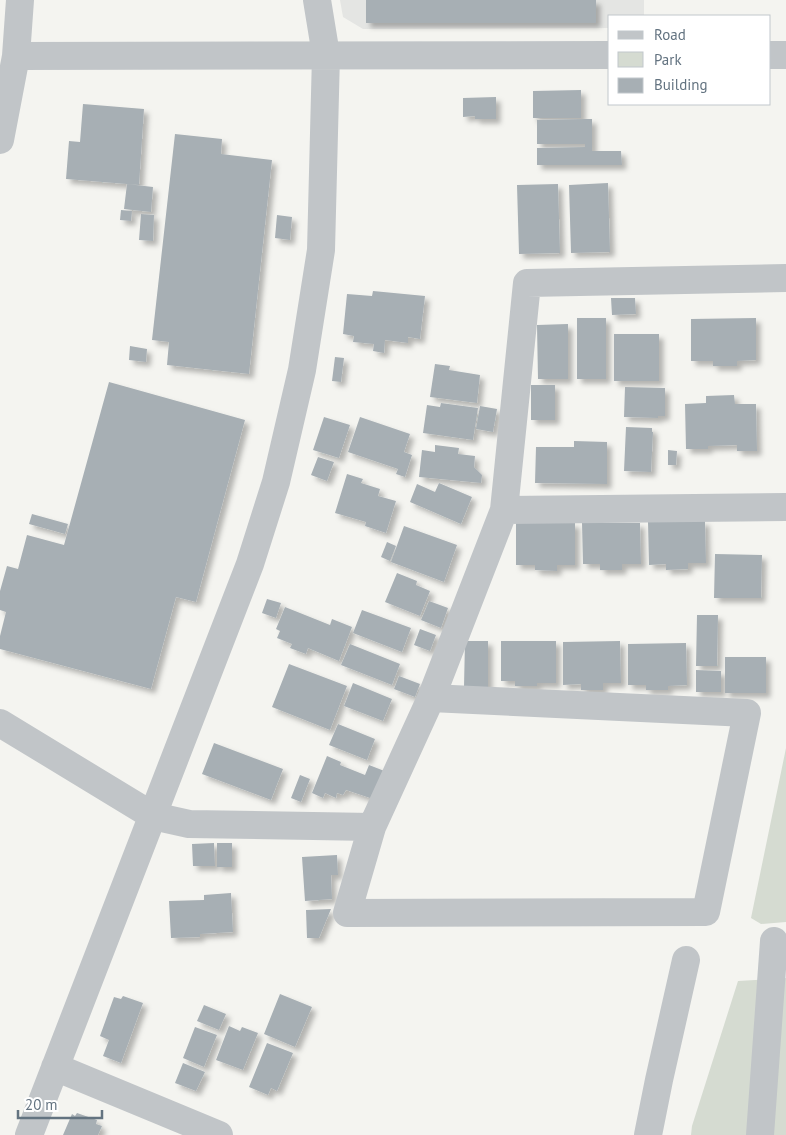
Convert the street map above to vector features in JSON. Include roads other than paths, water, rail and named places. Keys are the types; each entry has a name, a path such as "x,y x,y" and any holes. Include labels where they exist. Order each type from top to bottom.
{"street":[{"path":"0,140 16,56 20,0"},
{"path":"29,1135 250,564 276,482 302,370 321,250 326,55 317,0"},
{"path":"16,56 608,55"},
{"path":"771,55 786,55"},
{"path":"431,698 747,713 706,912 347,913 372,827 431,698 504,510 527,283 786,278"},
{"path":"504,510 786,507"},
{"path":"0,723 153,816 189,824 372,827"},
{"path":"760,1135 774,941"},
{"path":"648,1135 686,960"},
{"path":"55,1067 219,1135"}]}
